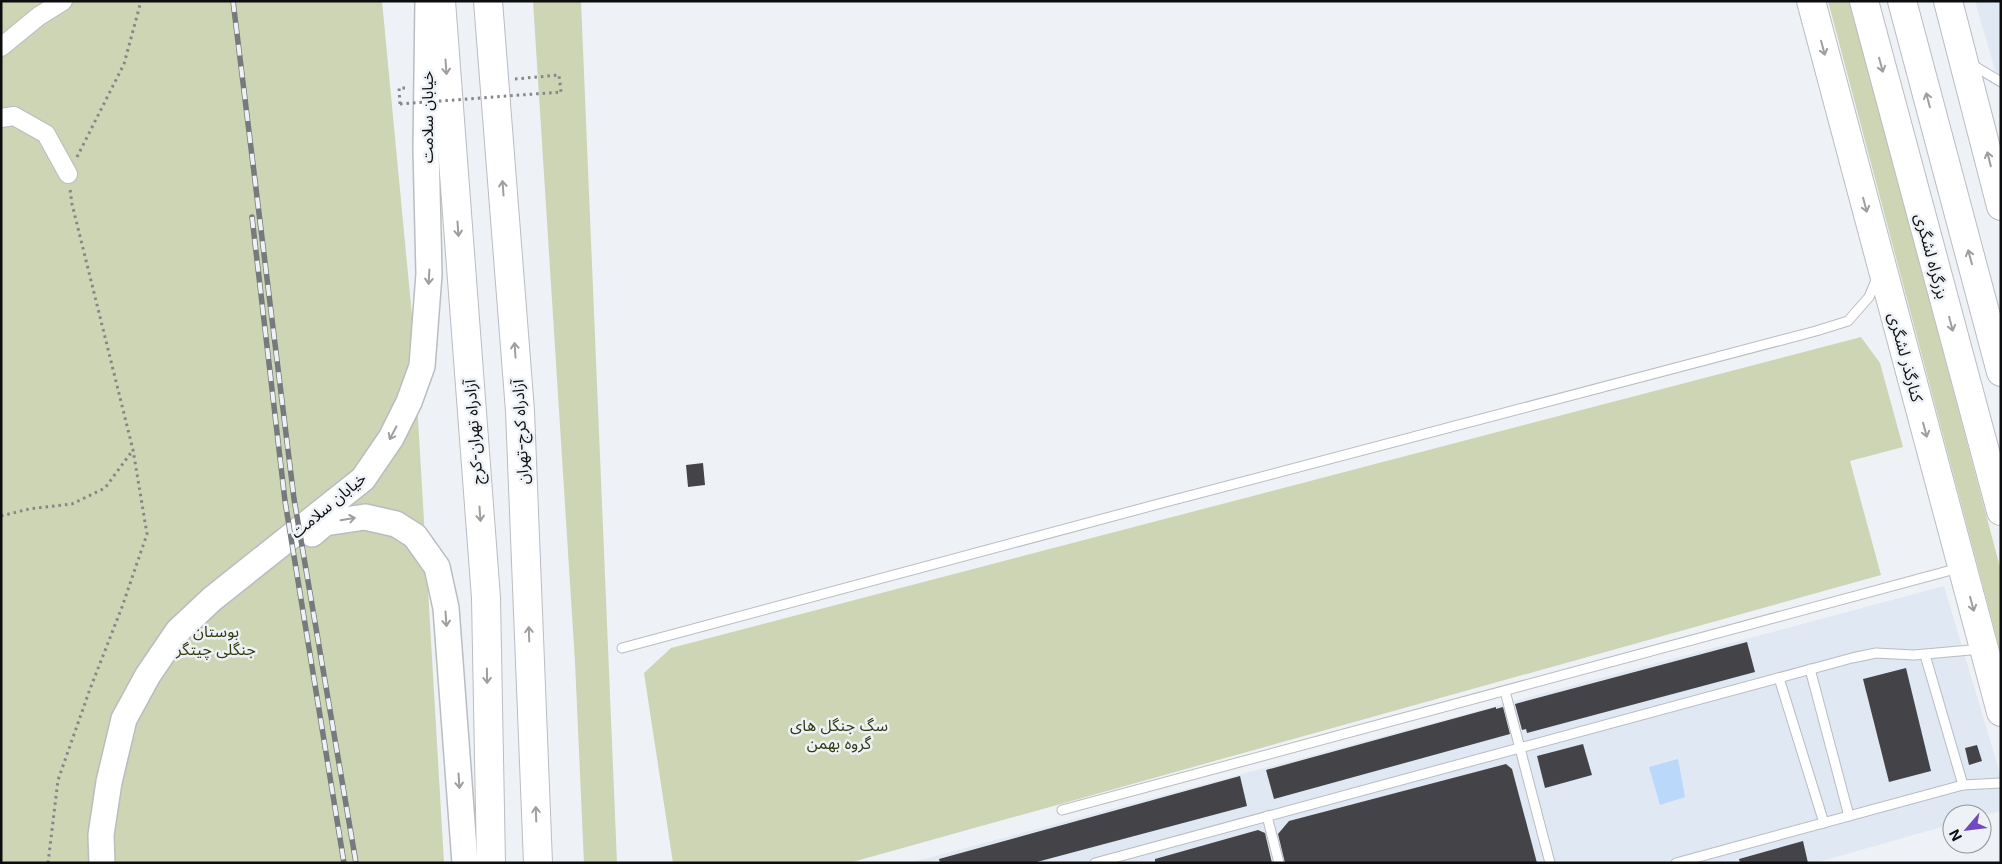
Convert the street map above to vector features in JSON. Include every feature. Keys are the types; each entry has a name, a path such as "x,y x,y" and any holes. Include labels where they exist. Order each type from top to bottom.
{"main road":[{"name":"خیابان سلامت","path":"102,863 101,835 109,782 124,719 148,675 178,631 212,599 363,479 391,438 422,366 429,274 426,148 428,1"},
{"name":"آزادراه تهران-کرج","path":"441,1 486,598 491,863"},
{"name":"آزادراه کرج-تهران","path":"488,1 520,411 538,863"},
{"name":"کنارگذر لشگری","path":"1811,1 2001,712"},
{"name":"بزرگراه لشگری","path":"1864,1 2001,511"},
{"path":"1902,1 2001,372"},
{"path":"1948,1 2001,206"},
{"name":"خیابان سلامت","path":"111,863 112,818 119,780 136,720 162,671 198,628 231,598 325,523 365,517 396,524 415,536 437,566 446,608 465,863"}],"street":[{"path":"1,47 38,16 63,1"},
{"path":"1,118 14,116 46,134 68,174"}],"lane":[{"path":"1964,61 2001,82"},
{"path":"622,648 1824,329 1848,321 1869,297 1881,266"},
{"path":"1062,810 1962,567"},
{"path":"1095,863 1876,653 1925,654 1984,649"},
{"path":"1925,654 1963,785"},
{"path":"1810,670 1849,816"},
{"path":"1779,678 1824,823"},
{"path":"1504,691 1550,863"},
{"path":"1676,863 1963,785 2001,783"},
{"path":"1267,816 1279,863"}],"path":[{"path":"48,863 58,780 147,534 133,450 72,204 68,174 124,64 140,1"},
{"path":"399,88 400,104 561,92 559,76 494,80"},
{"path":"1,516 29,509 72,504 105,488 133,450"}],"shaded area":[{"path":"1975,1 2001,1 2001,91"},
{"path":"1944,586 2001,777 2001,811 1992,813 1992,804 1942,804 1942,827 1815,863 910,863"}],"green space":[{"name":"بوستان جنگلی چیتگر","path":"1,1 382,1 412,316 444,863 1,863"},
{"path":"533,1 581,1 617,863 584,863 575,662"},
{"path":"1828,1 1850,1 2001,571 2001,654"},
{"name":"سگ جنگل های گروه بهمن","path":"1861,337 1880,363 1903,447 1850,461 1881,575 849,863 673,863 644,673 671,648"}],"water":[{"path":"1678,759 1685,797 1660,805 1649,767"}],"building":[{"path":"703,463 705,485 688,487 686,465"},
{"path":"1747,642 1755,672 1527,733 1526,729 1522,730 1515,704"},
{"path":"1906,668 1931,771 1889,782 1863,679"},
{"path":"1496,707 1496,709 1503,707 1510,734 1274,799 1266,770"},
{"path":"1583,744 1592,775 1545,788 1537,756"},
{"path":"1977,745 1982,761 1969,765 1965,748"},
{"path":"1506,764 1512,769 1537,863 1285,863 1278,834 1289,821"},
{"path":"1240,776 1247,806 1033,863 940,863 939,859"},
{"path":"1258,830 1265,833 1272,863 1155,863 1155,859"},
{"path":"1803,841 1808,863 1740,863 1739,859"}],"railway":[{"path":"233,1 294,499 356,863"},
{"path":"252,217 285,501 344,863"}]}
